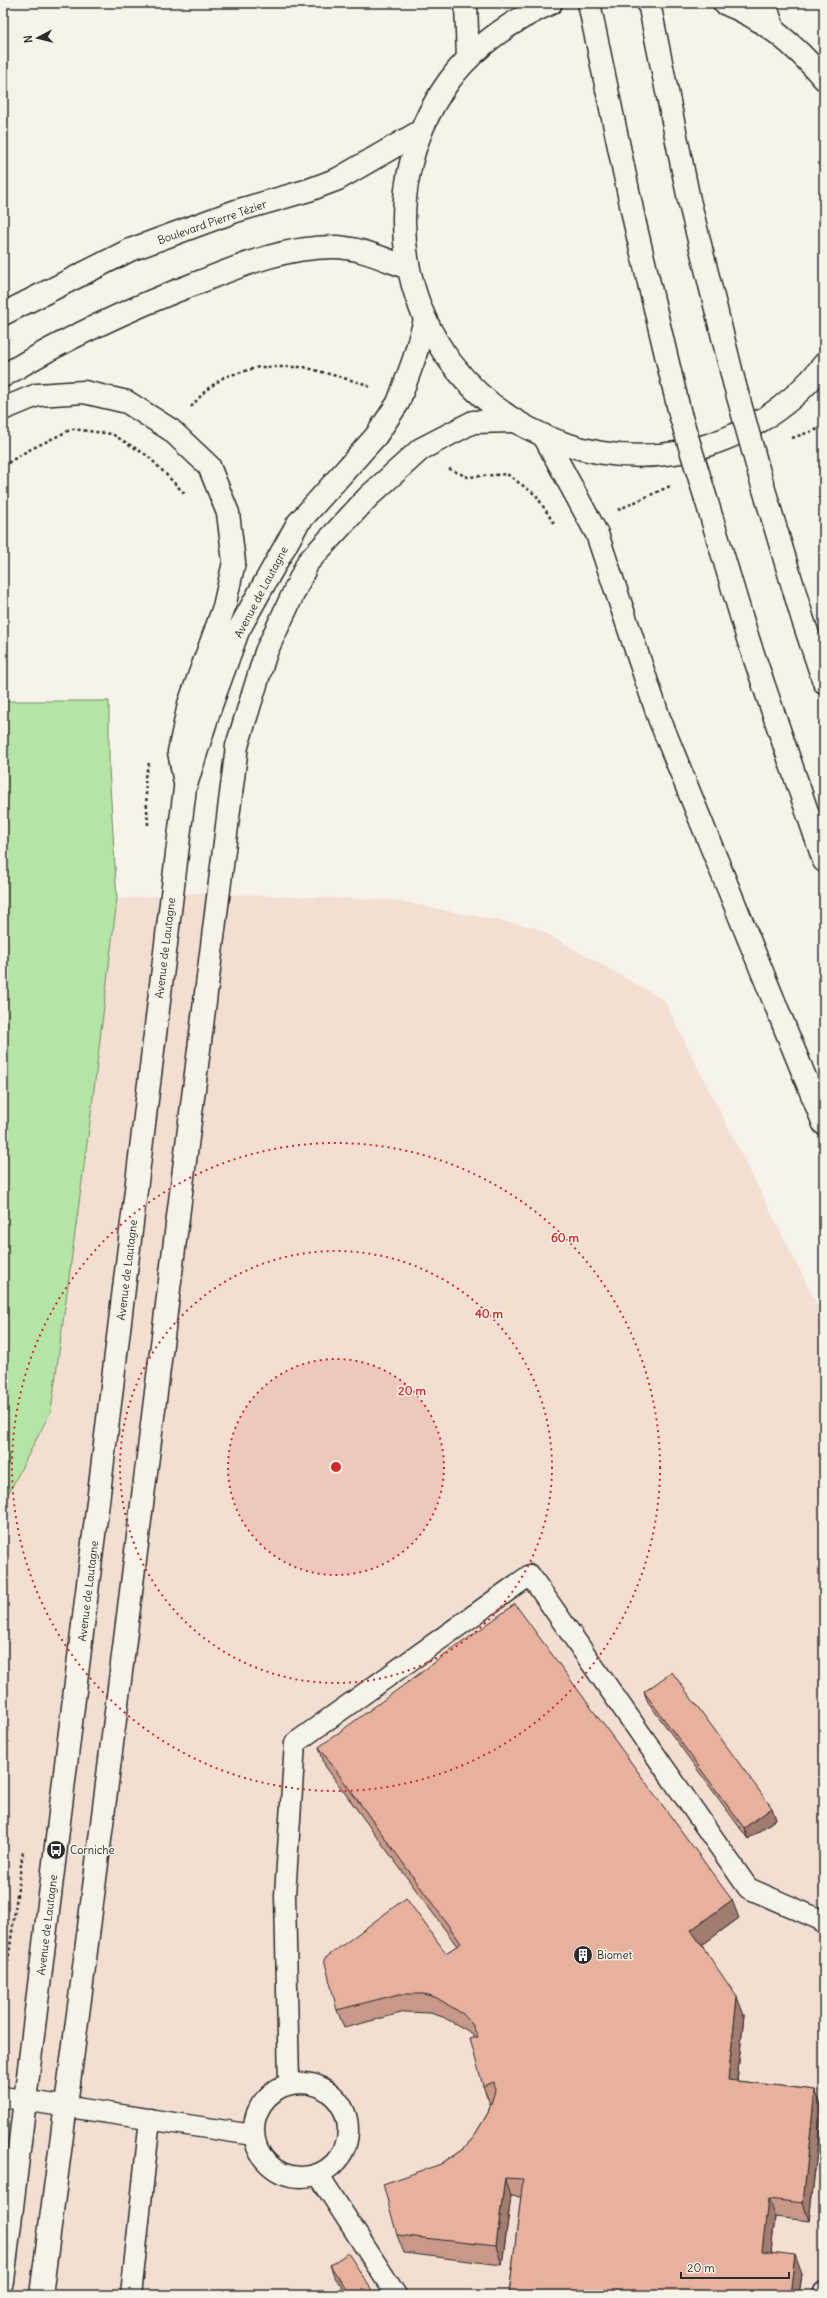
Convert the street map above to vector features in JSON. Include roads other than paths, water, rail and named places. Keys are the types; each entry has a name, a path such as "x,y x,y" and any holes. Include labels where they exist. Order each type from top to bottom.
{"main road":[{"path":"466,3 468,59"},
{"path":"551,3 527,14 495,34 468,59 450,81 434,105 421,131 412,157 404,213 408,268 425,320 438,344 460,374 485,399 514,421 544,436 572,447 609,454 632,456 662,455 692,450 721,441 756,424 789,402 824,364"},
{"path":"589,3 635,224 680,414 748,639 824,862"},
{"path":"649,3 689,200 734,382 760,476 803,620 824,682"},
{"path":"724,3 741,10 773,28 803,54 824,79"},
{"path":"765,3 773,28"},
{"name":"Boulevard Pierre Tézier","path":"3,314 130,250 236,211 309,190 338,179 421,131"},
{"path":"3,376 82,333 154,299 278,254 310,248 356,249 408,268"},
{"name":"Avenue de Lautagne","path":"3,2281 186,788 210,708 238,631 298,523 376,436 398,404 414,359 425,320"},
{"path":"3,409 37,395 84,392 127,402 171,430 209,466 228,512 234,562 224,607 188,704 179,752 186,788"},
{"path":"41,2295 83,1975 237,746 266,652 308,562 368,497 421,449 473,422 514,421"},
{"path":"544,436 597,534 659,718 824,1124"}],"lane":[{"path":"289,2083 285,1895 295,1743 530,1575 748,1888 822,1920 824,1924"},
{"path":"289,2083 309,2083 328,2091 341,2106 348,2125 345,2146 334,2163 318,2174 296,2177 276,2171 261,2156 254,2136 256,2113 269,2094 289,2083"},
{"path":"3,2097 254,2136"},
{"path":"131,2295 150,2119"},
{"path":"318,2174 396,2295"}],"place":[{"name":"Corniche","path":"56,1850"},
{"name":"Biomet","path":"583,1955"}]}
